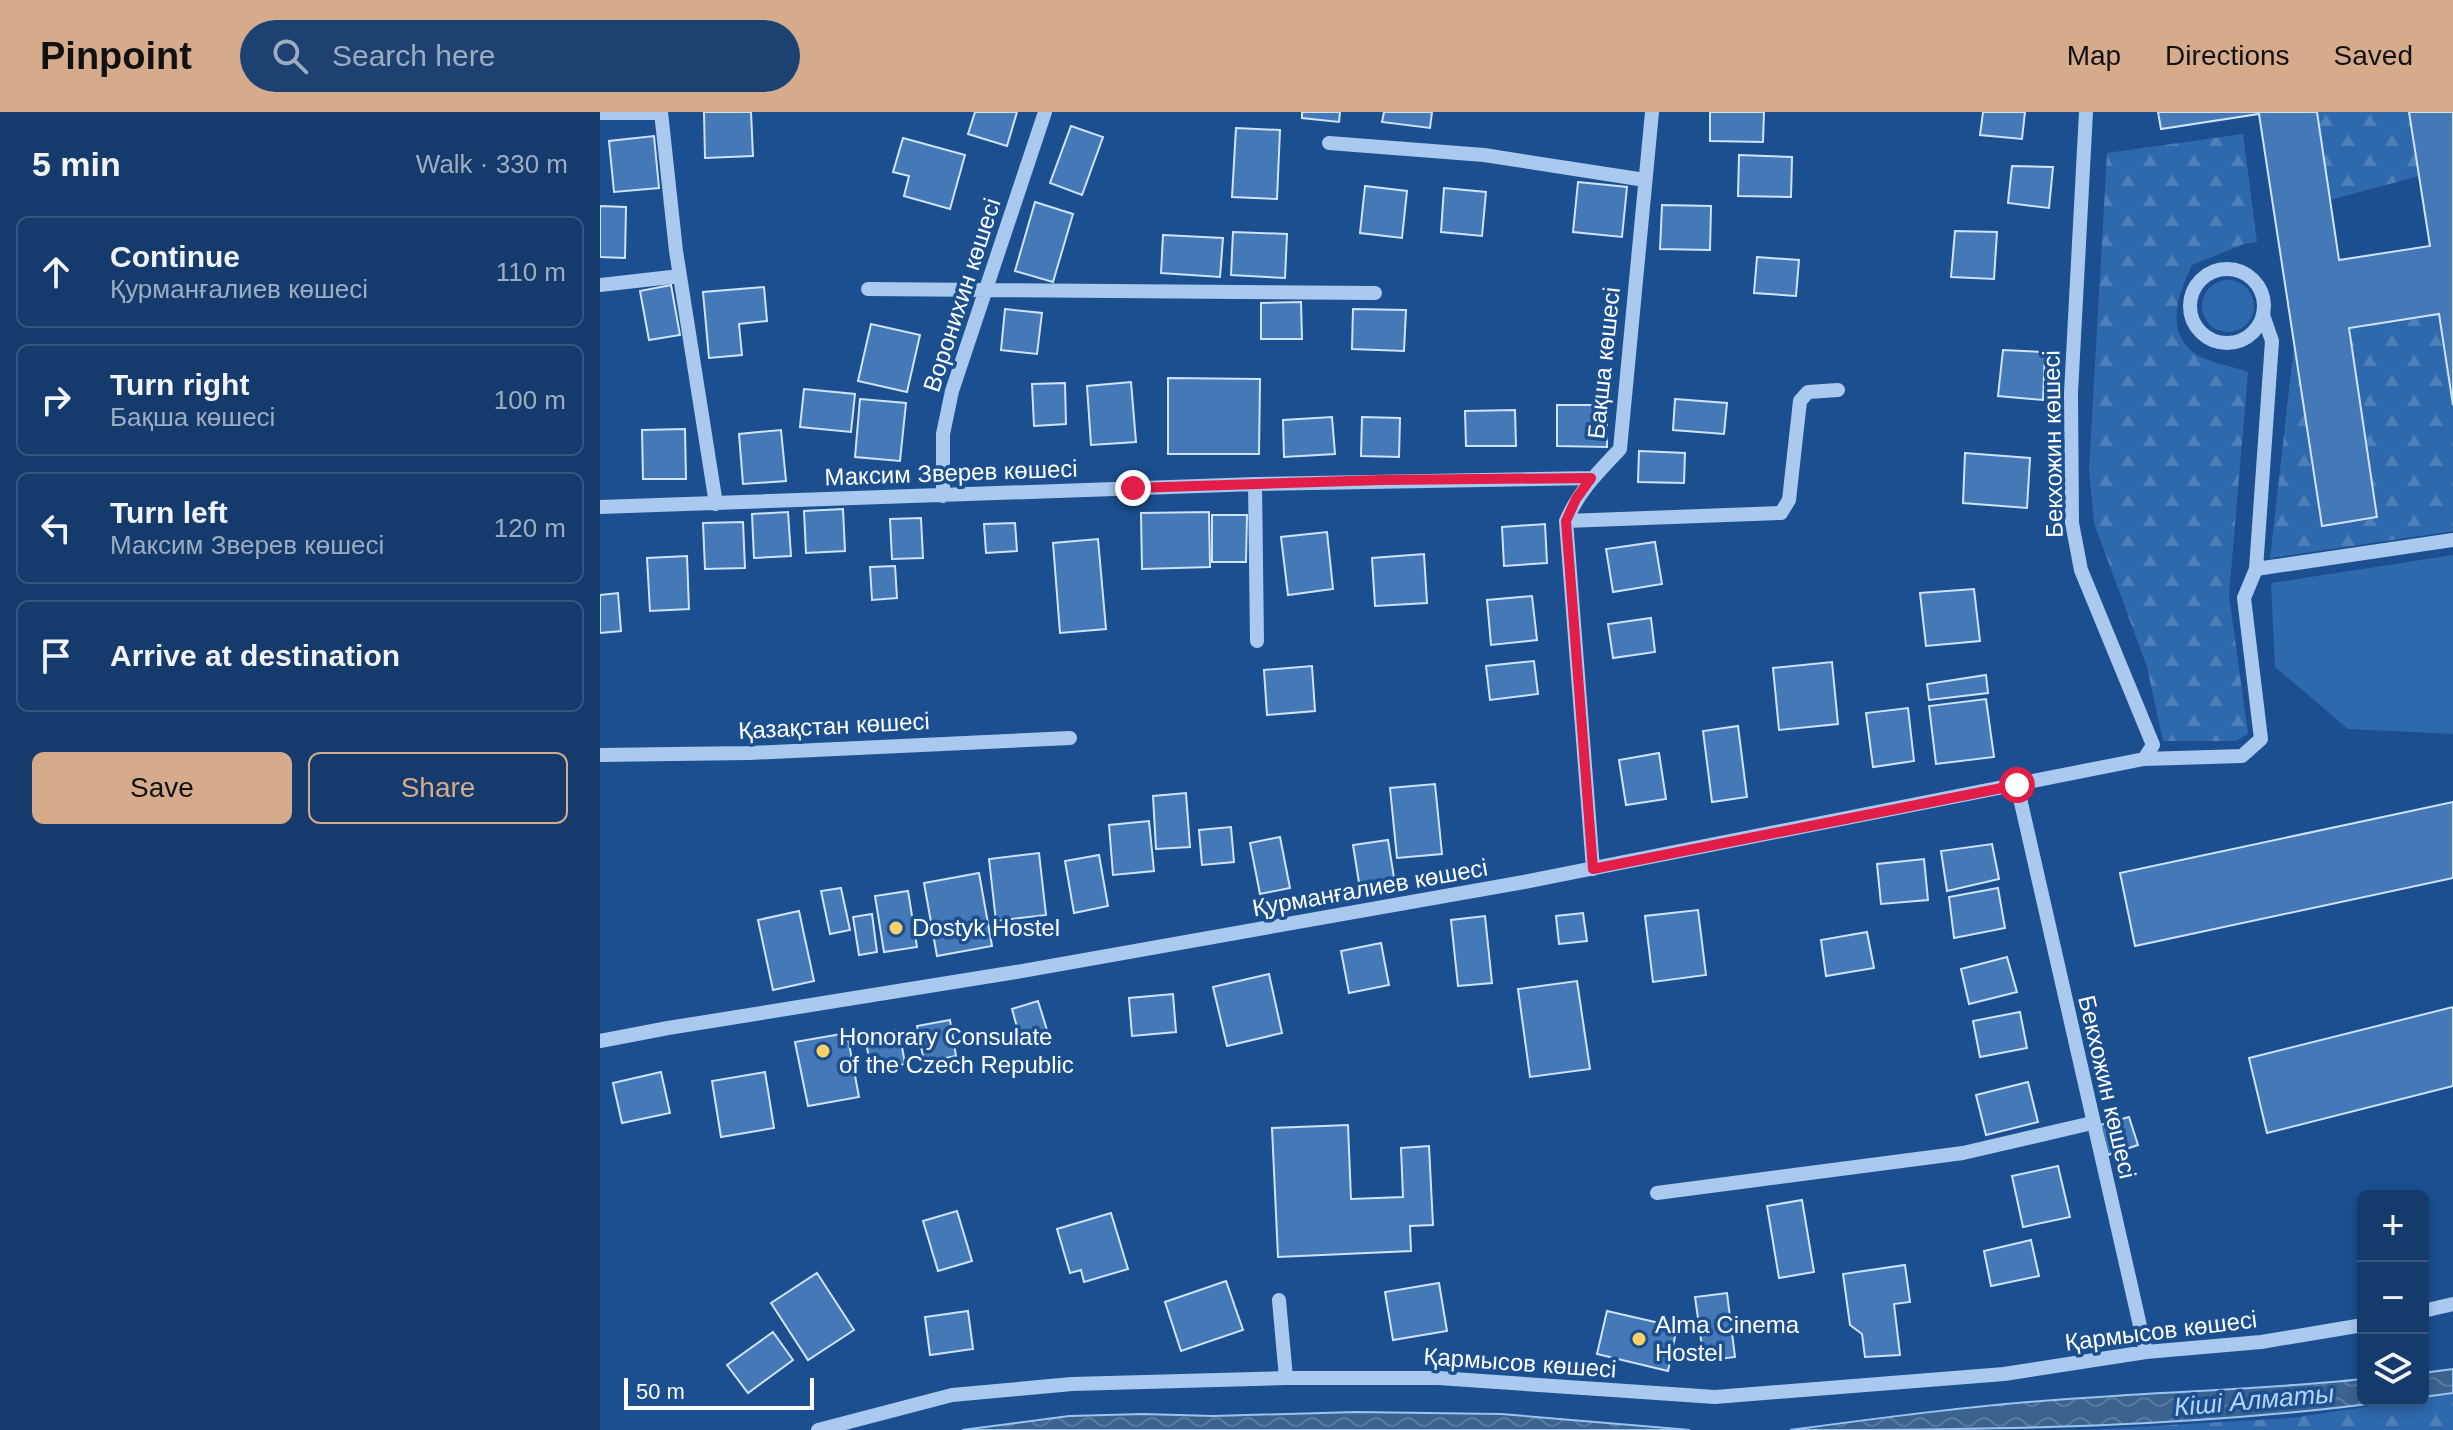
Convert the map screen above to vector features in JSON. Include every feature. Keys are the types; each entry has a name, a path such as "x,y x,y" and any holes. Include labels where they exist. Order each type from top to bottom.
{"street":[{"path":"600,113 661,112 680,276 716,504"},
{"name":"Воронихин көшесі","path":"943,496 943,434 952,391 1045,112"},
{"name":"Бақша көшесі","path":"1566,521 1576,499 1591,478 1620,449 1652,112"},
{"name":"Бекхожин көшесі","path":"2086,112 2071,393 2072,523 2081,570 2153,745 2144,759"},
{"path":"1329,143 1484,155 1645,180"},
{"path":"2263,315 2250,336 2239,342 2227,343 2204,335 2196,326 2190,302 2194,290 2210,273 2234,270 2255,281 2264,303 2263,315 2272,341 2256,569 2453,540"},
{"path":"600,285 680,276"},
{"path":"868,289 1375,293"},
{"path":"1593,869 1566,521 1781,513 1789,500 1800,401 1808,392 1838,390"},
{"name":"Максим Зверев көшесі","path":"600,507 1255,484 1591,478"},
{"path":"1255,484 1257,641"},
{"name":"Қурманғалиев көшесі","path":"600,1041 1190,942 1593,869 2144,759 2242,756 2261,739 2244,598 2256,569"},
{"name":"Қазақстан көшесі","path":"600,755 749,753 1070,738"},
{"name":"Бекхожин көшесі","path":"2017,785 2146,1352"},
{"path":"1657,1193 1963,1153 2092,1123"},
{"path":"1279,1300 1286,1378"},
{"path":"2429,1310 2453,1304"},
{"name":"Қармысов көшесі","path":"818,1430 952,1395 1072,1384 1286,1378 1438,1378 1715,1397 2004,1374 2146,1352 2261,1342 2357,1326"}],"green space":[{"path":"2317,112 2409,112 2419,176 2330,200"},
{"path":"2243,134 2257,242 2244,244 2192,265 2179,299 2177,322 2179,333 2194,353 2248,372 2229,595 2248,734 2236,741 2163,741 2147,667 2094,523 2089,470 2107,153"},
{"path":"2228,280 2247,287 2254,306 2247,325 2228,332 2209,325 2202,306 2209,287"},
{"path":"2439,314 2453,405 2453,531 2270,558 2294,346 2322,525 2377,517 2349,328"},
{"path":"2453,555 2453,734 2348,729 2275,667 2271,583"},
{"path":"2453,1394 2453,1430 2084,1430 2291,1418 2372,1406 2429,1406 2429,1398"}],"water":[{"path":"2453,1369 2453,1393 2429,1396 2429,1372"},
{"name":"Кіші Алматы","path":"2357,1380 2357,1405 2095,1426 1790,1430 2009,1404"},
{"path":"1356,1412 1501,1414 1690,1430 962,1430 1069,1416"}],"building":[{"path":"704,112 751,112 753,156 705,158"},
{"path":"975,112 1017,112 1007,146 968,134"},
{"path":"1302,112 1340,112 1339,122 1302,118"},
{"path":"1384,112 1432,112 1430,128 1382,122"},
{"path":"1710,112 1764,112 1763,142 1710,141"},
{"path":"1983,112 2025,112 2022,139 1980,135"},
{"path":"2158,112 2317,112 2339,260 2430,246 2409,112 2453,112 2453,405 2439,314 2349,328 2377,517 2322,526 2259,114 2161,129"},
{"path":"1071,126 1103,137 1082,195 1050,183"},
{"path":"1236,128 1280,130 1277,199 1232,197"},
{"path":"654,136 659,188 614,192 609,141"},
{"path":"903,138 965,155 950,209 904,196 909,176 893,172"},
{"path":"1739,155 1792,157 1791,197 1738,196"},
{"path":"2012,166 2053,167 2049,208 2008,203"},
{"path":"1578,182 1627,187 1622,237 1573,232"},
{"path":"1365,186 1407,191 1402,238 1360,233"},
{"path":"1444,188 1486,192 1482,236 1441,232"},
{"path":"1035,202 1073,214 1053,282 1015,271"},
{"path":"1662,205 1711,206 1710,250 1660,249"},
{"path":"600,206 626,207 625,258 600,257"},
{"path":"1955,231 1997,232 1994,279 1951,277"},
{"path":"1233,232 1287,234 1285,278 1231,275"},
{"path":"1163,235 1223,238 1220,277 1161,273"},
{"path":"1757,257 1799,260 1796,296 1754,293"},
{"path":"671,285 680,335 649,340 640,291"},
{"path":"764,287 767,321 739,324 742,355 709,358 703,292"},
{"path":"1301,302 1302,339 1261,339 1261,303"},
{"path":"1005,309 1042,313 1037,354 1001,350"},
{"path":"1353,309 1406,310 1404,351 1352,349"},
{"path":"871,324 920,335 907,392 858,381"},
{"path":"2003,350 2045,352 2043,400 1998,396"},
{"path":"1168,378 1260,379 1259,454 1168,454"},
{"path":"1131,382 1136,442 1091,445 1087,386"},
{"path":"1065,383 1066,424 1034,426 1032,384"},
{"path":"804,389 855,394 851,432 800,427"},
{"path":"860,399 906,403 900,461 855,457"},
{"path":"1675,399 1727,403 1724,434 1673,430"},
{"path":"1557,405 1607,405 1607,447 1557,446"},
{"path":"1515,410 1516,446 1466,446 1465,411"},
{"path":"1332,417 1335,454 1284,457 1283,420"},
{"path":"1362,417 1400,418 1399,457 1361,456"},
{"path":"685,429 686,479 643,479 642,430"},
{"path":"781,430 786,481 743,484 739,434"},
{"path":"1639,451 1685,453 1684,483 1638,482"},
{"path":"1965,453 2030,458 2027,508 1963,503"},
{"path":"843,509 845,551 806,553 804,511"},
{"path":"788,512 791,556 754,558 752,514"},
{"path":"1209,512 1210,567 1142,569 1141,513"},
{"path":"1212,515 1247,515 1246,562 1212,562"},
{"path":"921,518 923,558 892,559 890,519"},
{"path":"743,522 745,568 705,569 703,523"},
{"path":"1015,523 1017,551 986,553 984,524"},
{"path":"1545,524 1547,563 1504,566 1502,527"},
{"path":"1327,532 1333,589 1288,595 1281,537"},
{"path":"1098,539 1106,629 1060,633 1053,543"},
{"path":"1655,542 1662,584 1613,592 1606,549"},
{"path":"1424,554 1427,603 1375,606 1372,558"},
{"path":"687,556 689,609 650,611 647,558"},
{"path":"895,566 897,598 872,600 870,567"},
{"path":"1974,589 1980,641 1926,646 1920,593"},
{"path":"618,593 621,631 600,633 600,595"},
{"path":"1532,596 1537,640 1491,645 1487,600"},
{"path":"1651,618 1655,652 1613,658 1608,624"},
{"path":"1534,661 1538,694 1490,700 1486,666"},
{"path":"1832,662 1838,724 1779,730 1773,668"},
{"path":"1312,666 1315,711 1267,715 1264,670"},
{"path":"1986,675 1988,693 1929,700 1927,684"},
{"path":"1986,699 1994,757 1936,764 1929,706"},
{"path":"1908,708 1914,761 1873,767 1866,713"},
{"path":"1738,726 1747,797 1712,802 1703,731"},
{"path":"1659,753 1666,799 1626,805 1619,760"},
{"path":"1435,784 1442,854 1397,858 1390,788"},
{"path":"1186,793 1190,847 1156,849 1153,796"},
{"path":"2453,802 2453,878 2135,946 2120,873"},
{"path":"1149,821 1154,871 1113,875 1109,825"},
{"path":"1231,827 1234,862 1202,865 1199,830"},
{"path":"1280,837 1290,888 1260,894 1250,843"},
{"path":"1388,840 1395,884 1360,889 1353,845"},
{"path":"1992,844 1999,879 1947,891 1941,851"},
{"path":"1039,853 1046,915 996,921 989,859"},
{"path":"1099,855 1108,906 1074,913 1065,861"},
{"path":"1924,859 1928,900 1881,904 1877,864"},
{"path":"979,873 992,946 937,956 924,883"},
{"path":"841,888 850,930 830,934 821,891"},
{"path":"1998,888 2005,928 1954,938 1949,897"},
{"path":"908,891 917,947 884,952 875,896"},
{"path":"1698,910 1706,975 1653,982 1645,916"},
{"path":"799,911 814,981 773,990 758,920"},
{"path":"1583,913 1587,941 1559,944 1556,916"},
{"path":"872,914 877,952 859,955 853,917"},
{"path":"1485,916 1492,983 1458,986 1451,920"},
{"path":"1867,932 1874,968 1826,976 1821,940"},
{"path":"1381,943 1389,985 1349,993 1341,951"},
{"path":"2007,957 2017,992 1969,1004 1961,969"},
{"path":"1269,974 1282,1033 1227,1046 1213,987"},
{"path":"1577,981 1590,1069 1530,1077 1518,989"},
{"path":"1173,994 1176,1032 1132,1036 1129,998"},
{"path":"1038,1001 1047,1030 1020,1038 1012,1009"},
{"path":"2453,1007 2453,1086 2267,1133 2249,1058"},
{"path":"2020,1012 2027,1048 1980,1057 1973,1021"},
{"path":"950,1020 956,1056 924,1062 917,1026"},
{"path":"899,1030 905,1064 871,1070 865,1036"},
{"path":"847,1033 859,1097 808,1106 795,1042"},
{"path":"661,1072 670,1113 622,1123 613,1083"},
{"path":"765,1072 774,1128 721,1137 712,1081"},
{"path":"2028,1082 2038,1122 1986,1135 1976,1095"},
{"path":"2129,1117 2138,1145 2108,1155 2100,1125"},
{"path":"1348,1125 1351,1199 1403,1197 1401,1148 1429,1146 1433,1225 1410,1226 1411,1251 1278,1257 1272,1128"},
{"path":"2058,1166 2070,1217 2023,1227 2012,1176"},
{"path":"1802,1200 1814,1272 1779,1278 1767,1206"},
{"path":"957,1211 972,1261 938,1271 923,1221"},
{"path":"1111,1213 1128,1269 1084,1282 1081,1270 1070,1273 1057,1229"},
{"path":"2031,1240 2039,1276 1991,1286 1984,1251"},
{"path":"1905,1265 1910,1302 1894,1304 1900,1355 1865,1357 1862,1334 1850,1325 1843,1274"},
{"path":"817,1273 854,1330 808,1360 771,1303"},
{"path":"1226,1281 1243,1330 1181,1351 1165,1302"},
{"path":"1439,1283 1447,1331 1393,1340 1385,1292"},
{"path":"1727,1293 1735,1357 1704,1361 1695,1297"},
{"path":"968,1311 973,1349 930,1355 925,1317"},
{"path":"1607,1311 1677,1327 1668,1371 1597,1354"},
{"path":"773,1332 793,1360 748,1393 727,1365"}],"place":[{"name":"Dostyk Hostel","path":"896,928"},
{"name":"Honorary Consulate of the Czech Republic","path":"823,1051"},
{"name":"Alma Cinema Hostel","path":"1639,1339"}],"route":[{"path":"1133,488 1382,480 1591,478 1576,499 1566,521 1593,869 2017,785"}]}
